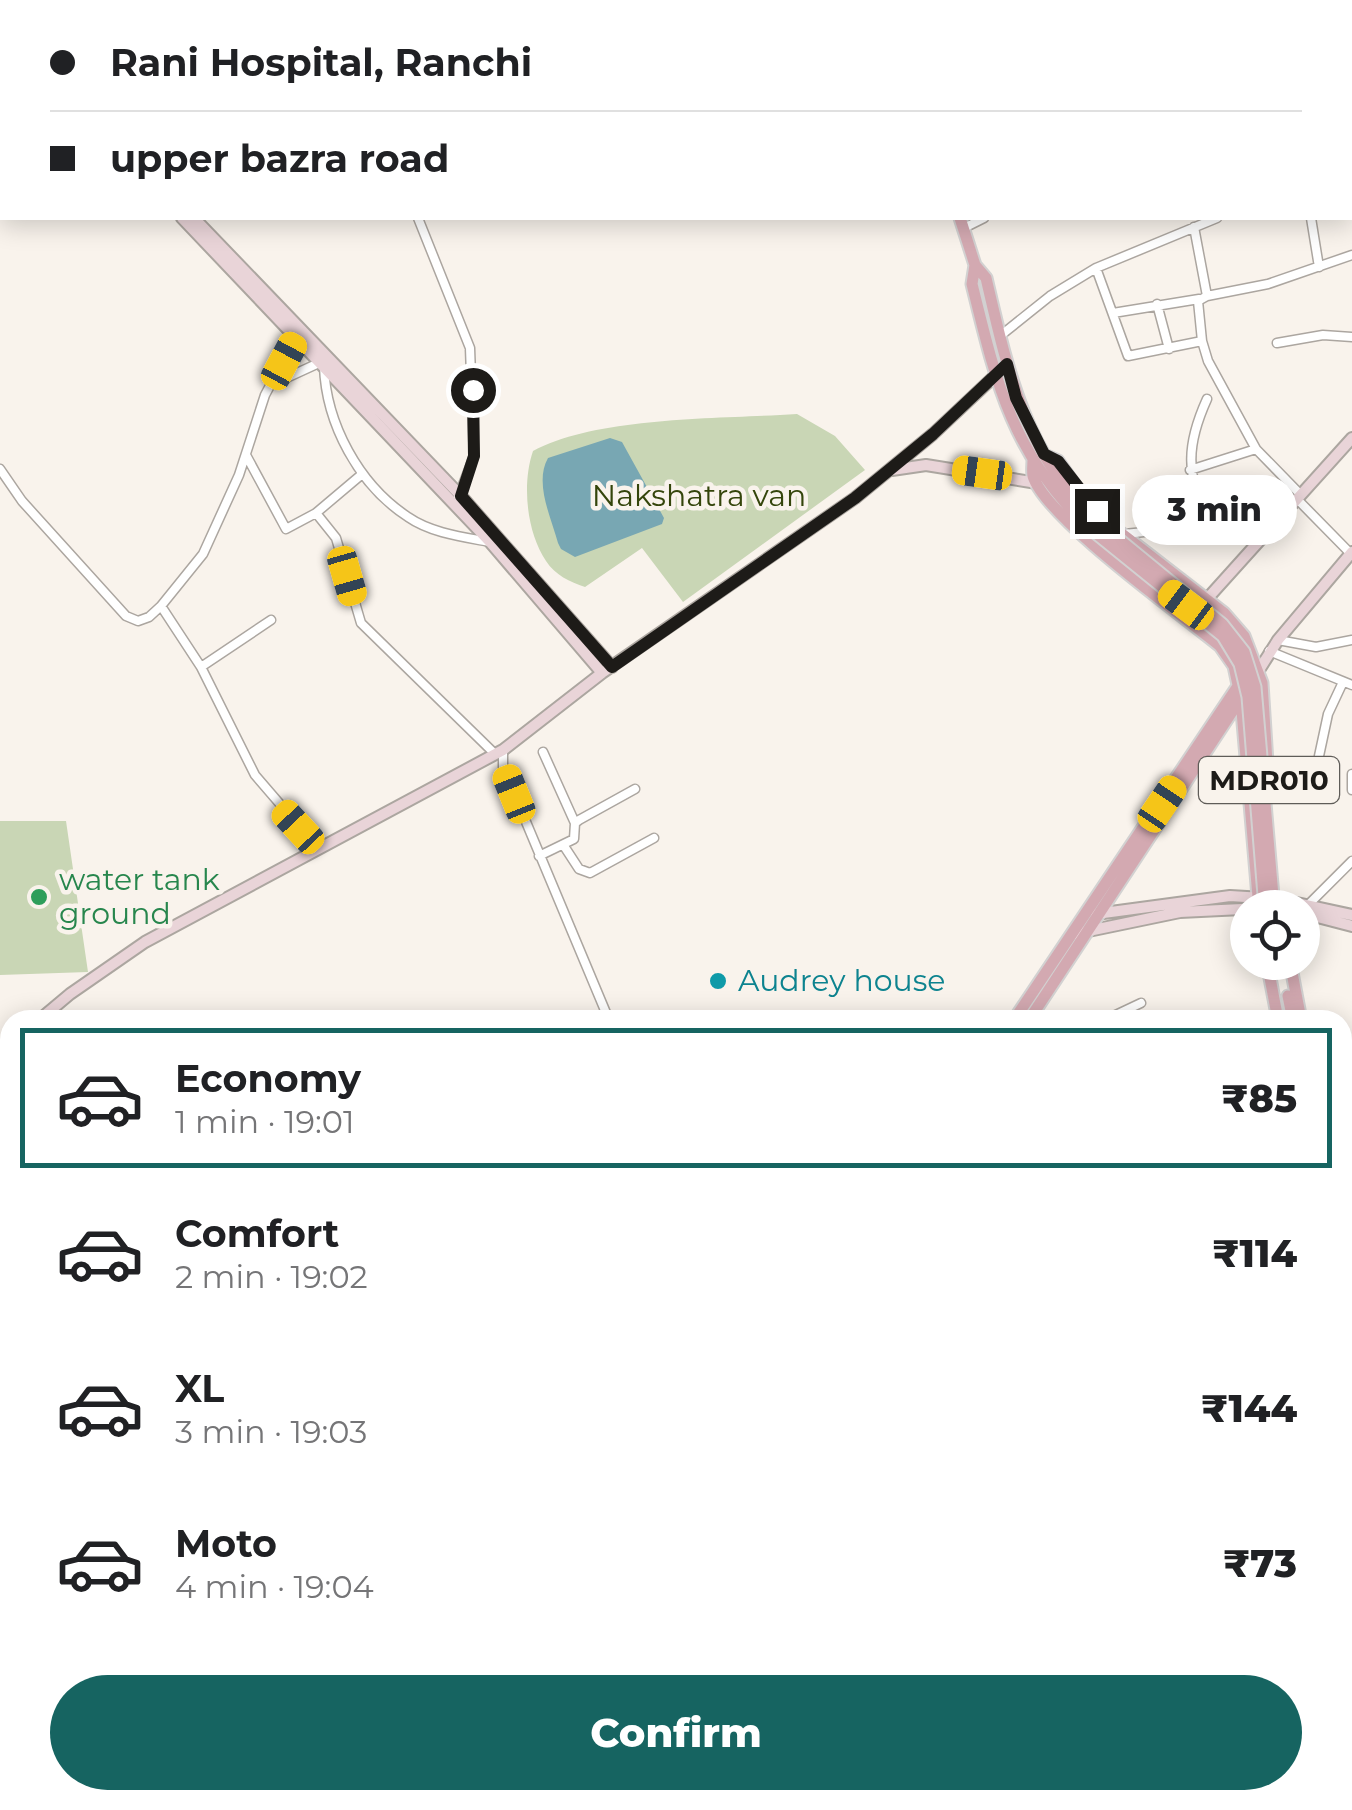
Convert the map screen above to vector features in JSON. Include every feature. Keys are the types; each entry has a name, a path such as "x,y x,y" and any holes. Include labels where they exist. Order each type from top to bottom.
{"main road":[{"path":"962,223 974,266 972,284 1004,403 1038,457 1090,523 1224,636 1237,656 1248,697 1260,890"},
{"path":"974,266 986,278 1016,398 1038,457"},
{"name":"MDR010","path":"1260,890 1241,699 1234,666 1220,646 1100,550 1055,507 1032,475 1038,457 1058,461 1084,498 1122,534 1207,599 1240,629 1263,659 1276,890"},
{"path":"1090,523 1222,624 1244,652 1255,687 1275,890"},
{"path":"1021,1010 1238,685 1263,659"},
{"path":"1035,1010 1241,699 1263,659"},
{"path":"1273,980 1279,1010"},
{"path":"1285,980 1290,1010"},
{"path":"1293,980 1299,1010"}],"street":[{"path":"184,220 299,333 322,364 457,499 490,542 607,670"},
{"path":"196,220 457,499 607,670"},
{"path":"419,220 470,348 474,456 457,499"},
{"path":"1000,336 1050,296 1096,268 1212,220"},
{"path":"1312,220 1319,268"},
{"path":"1194,227 1203,297 1202,340 1208,361 1256,449 1351,553 1263,659 1348,683 1328,714 1319,756"},
{"path":"1114,313 1268,284 1352,256"},
{"path":"1096,268 1128,356 1202,340"},
{"path":"1157,304 1169,349"},
{"path":"0,470 22,502 126,616 138,621 149,617 203,554 271,385 299,333"},
{"path":"1277,343 1323,335 1352,336"},
{"path":"271,385 322,364"},
{"path":"322,364 343,440 361,475 410,519 454,536 490,542"},
{"path":"51,1010 144,942 499,752 607,670 841,508 933,434 1007,364"},
{"path":"1205,526 1190,470 1190,454 1207,399"},
{"path":"1207,599 1352,438"},
{"path":"1190,470 1256,449"},
{"path":"246,455 286,529 316,513 361,475"},
{"path":"886,471 926,465 1038,483"},
{"path":"1122,534 1205,526 1288,510"},
{"path":"316,513 336,538 361,623 499,752 605,1010"},
{"path":"160,606 201,667 255,775 317,847"},
{"path":"201,667 271,620"},
{"path":"1278,640 1316,647 1352,640"},
{"path":"539,856 574,839 575,823 542,752"},
{"path":"1352,774 1352,790"},
{"path":"575,823 635,788"},
{"path":"564,846 579,870 590,873 654,838"},
{"path":"1320,894 1352,861"},
{"path":"1086,916 1216,897 1230,899"},
{"path":"1074,934 1180,912 1230,908"},
{"path":"1320,911 1352,915"},
{"path":"1320,914 1352,926"},
{"path":"1126,1010 1141,1003"}],"green space":[{"name":"Nakshatra van","path":"797,414 835,436 865,470 683,602 642,548 585,587 558,574 539,549 528,507 533,451 591,431 625,425"},
{"name":"water tank ground","path":"0,821 66,821 88,972 0,975"}],"water":[{"path":"610,438 622,442 664,518 662,524 575,557 558,543 545,500 544,468 548,458"}],"place":[{"name":"water tank ground","path":"39,897"},
{"name":"Audrey house","path":"718,981"}],"route":[{"path":"473,390 474,456 461,496 612,667 855,498 933,434 1007,364 1016,398 1044,454 1058,461 1097,511"}]}
